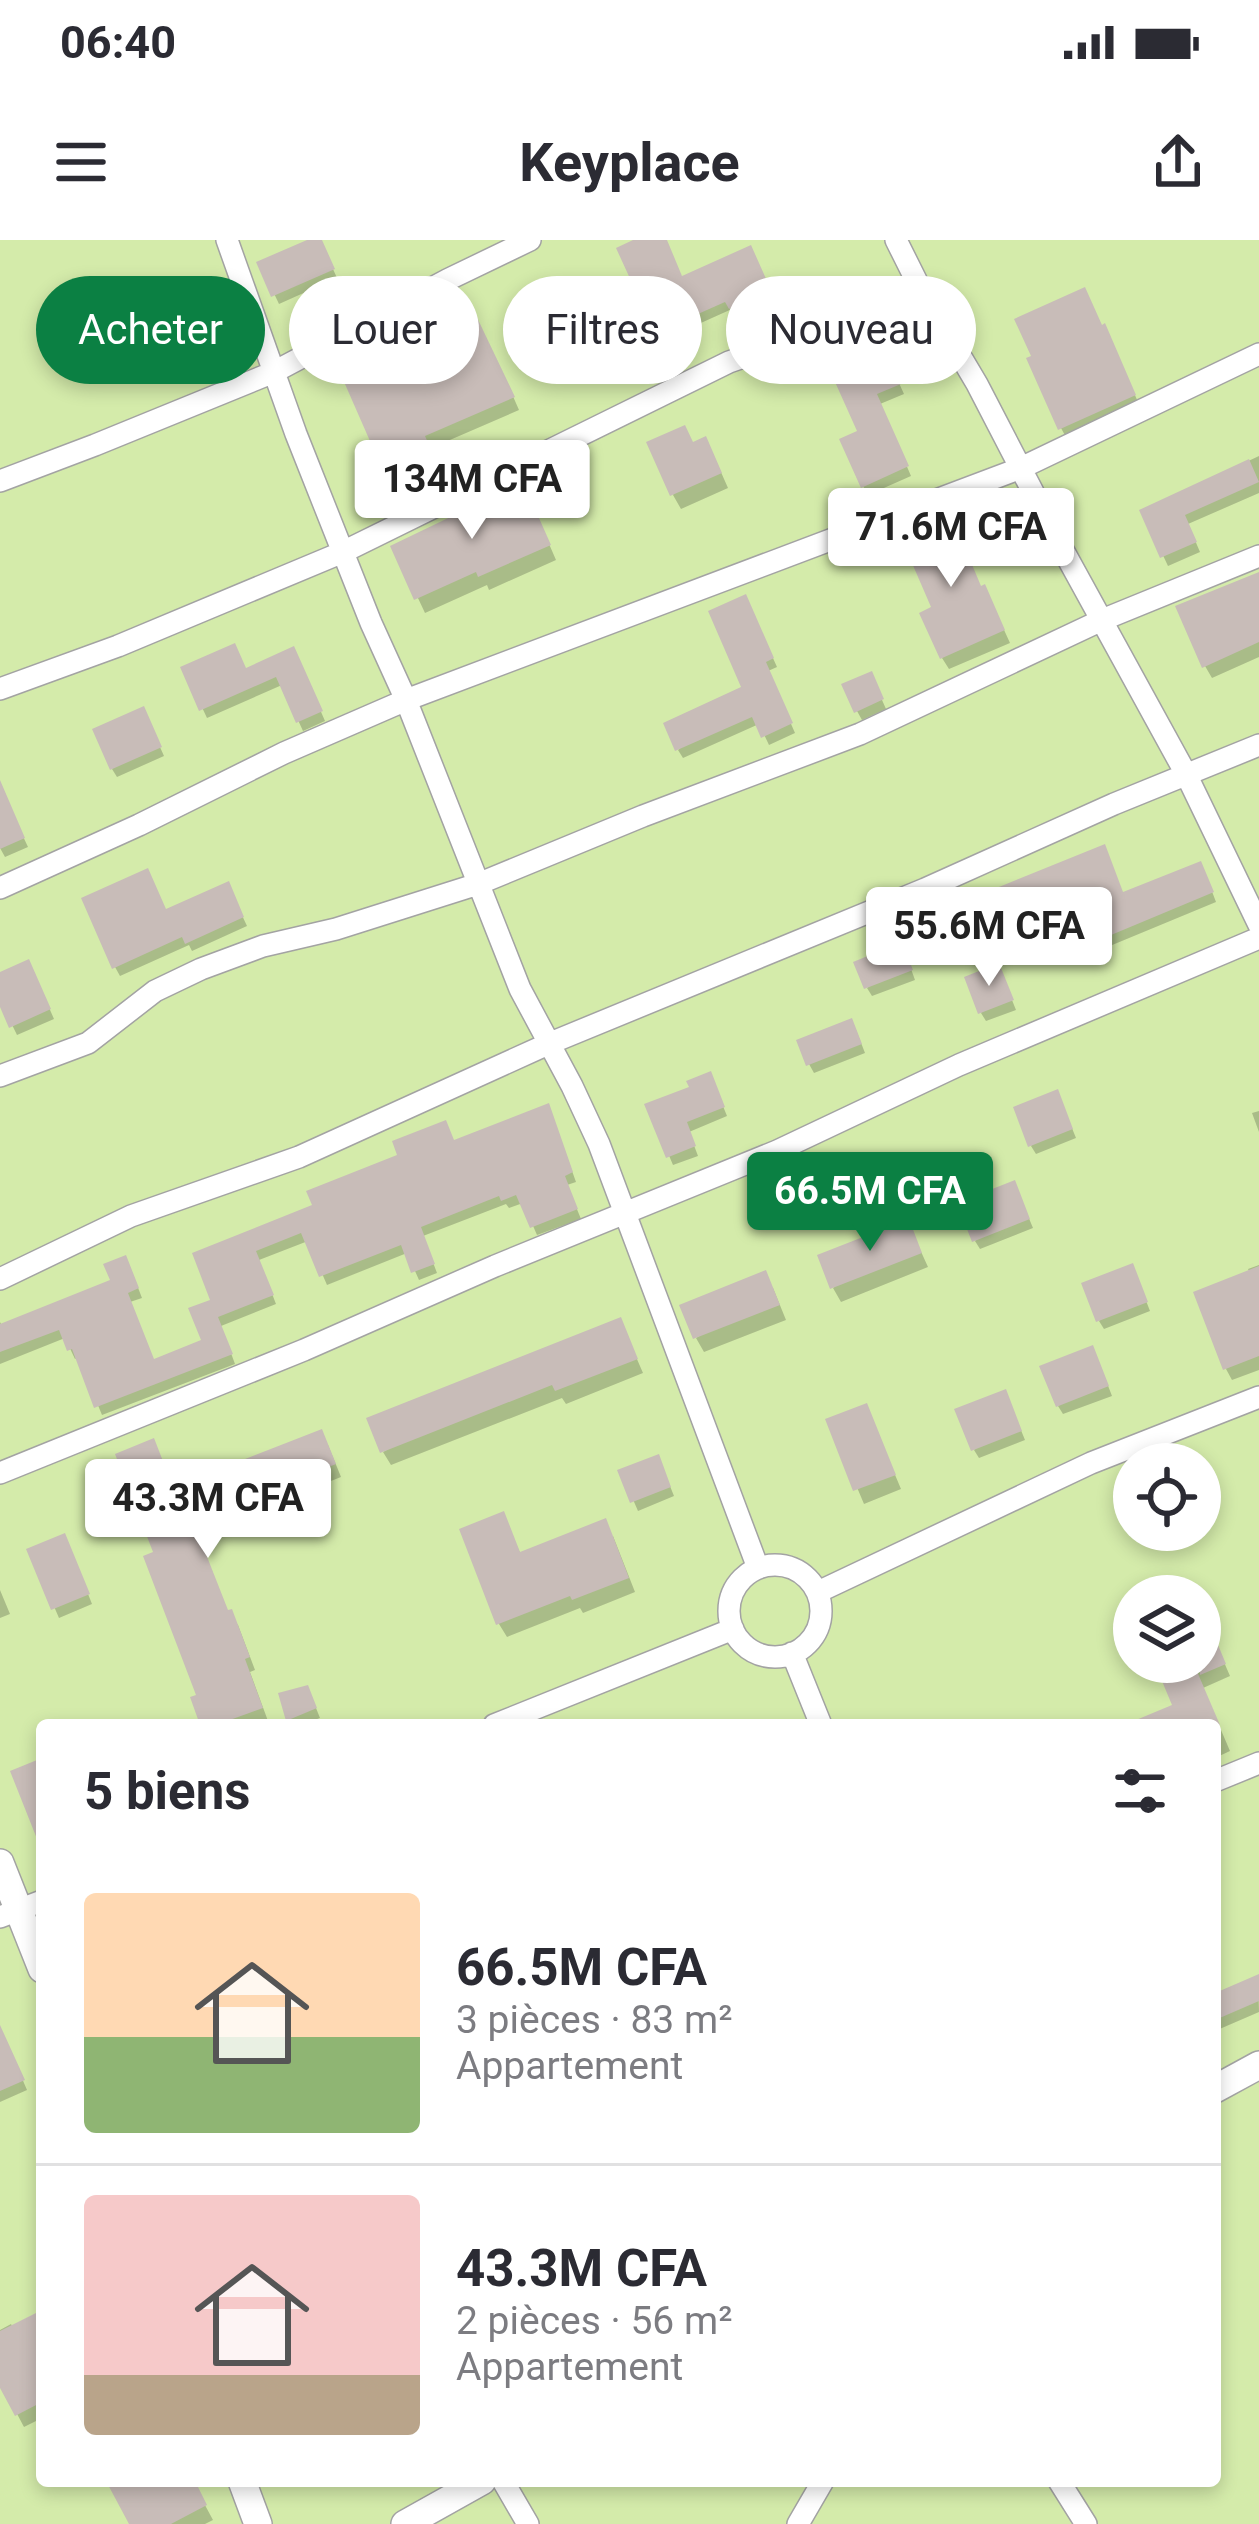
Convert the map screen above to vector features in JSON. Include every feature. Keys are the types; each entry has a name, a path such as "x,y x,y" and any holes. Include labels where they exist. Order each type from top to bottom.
{"street":[{"path":"227,240 343,552 520,989 581,1106 626,1214 758,1568"},
{"path":"0,481 274,372 530,240"},
{"path":"896,240 914,276"},
{"path":"0,888 406,700 1021,468 1259,354"},
{"path":"0,689 118,646 343,552 726,364"},
{"path":"976,382 1186,774 1259,925"},
{"path":"0,1076 88,1043 155,991 201,968 478,884 860,734 1102,620 1259,556"},
{"path":"0,1280 131,1216 299,1157 548,1044 1259,746"},
{"path":"0,1473 304,1351 1259,938"},
{"path":"818,1592 1091,1463 1259,1397"},
{"path":"772,1564 799,1571 818,1592 820,1621 805,1646 792,1653 757,1653 733,1629 729,1605 733,1594 747,1574 758,1568 772,1564"},
{"path":"509,1719 733,1629"},
{"path":"792,1653 819,1719"},
{"path":"1221,1779 1259,1763"},
{"path":"0,1863 36,1953"},
{"path":"1221,2086 1259,2065"},
{"path":"244,2487 258,2524"},
{"path":"405,2524 471,2487"},
{"path":"506,2487 528,2524"},
{"path":"799,2524 820,2487"},
{"path":"1063,2487 1086,2524"}],"green space":[{"path":"0,240 1259,240 1259,2524 0,2524"}],"building":[{"path":"307,240 322,240 335,269 319,276 289,276 289,289 271,297 256,262"},
{"path":"633,240 667,240 682,276 629,276 616,248"},
{"path":"751,245 765,276 726,276 725,302 702,312 702,276 682,276"},
{"path":"1085,287 1136,395 1058,430 1014,319"},
{"path":"479,322 503,372 503,384 509,384 515,397 425,436 439,467 391,489 345,384 479,384"},
{"path":"836,384 901,384 877,394 909,466 861,488 839,439 857,431"},
{"path":"685,425 693,442 706,436 722,473 670,496 646,442"},
{"path":"1249,459 1259,482 1185,515 1197,542 1160,558 1139,510"},
{"path":"523,482 551,545 414,600 390,546"},
{"path":"952,517 1005,630 940,659 919,613 931,607 902,540"},
{"path":"1259,572 1259,642 1202,668 1175,606"},
{"path":"746,594 774,658 766,662 793,723 761,738 752,717 675,751 663,723 741,687 708,611"},
{"path":"235,643 246,668 294,646 323,711 296,723 276,677 199,711 180,667"},
{"path":"872,671 884,699 854,713 841,684"},
{"path":"144,706 162,747 110,770 92,729"},
{"path":"0,780 25,838 0,849"},
{"path":"1105,844 1123,892 1201,861 1214,892 1068,953 1051,909 976,939 962,902"},
{"path":"148,868 166,909 229,881 244,917 185,944 182,937 112,969 81,898"},
{"path":"902,942 913,970 864,989 853,962"},
{"path":"29,959 51,1009 9,1028 0,1007 0,972"},
{"path":"999,963 1014,1000 978,1014 964,977"},
{"path":"852,1018 862,1044 806,1066 796,1040"},
{"path":"711,1071 725,1107 687,1122 696,1146 666,1158 644,1104 689,1087 686,1081"},
{"path":"1058,1089 1073,1129 1028,1147 1013,1107"},
{"path":"549,1103 573,1172 565,1176 578,1209 530,1228 516,1195 501,1201 499,1196 421,1227 435,1264 411,1273 401,1245 319,1277 301,1233 256,1251 274,1295 218,1317 233,1354 94,1408 72,1349 67,1351 59,1330 0,1352 0,1324 110,1280 103,1264 126,1255 139,1288 128,1293 154,1359 201,1340 188,1308 210,1300 192,1253 312,1205 306,1191 397,1155 392,1141 446,1120 454,1140"},
{"path":"1015,1180 1030,1219 972,1242 957,1203"},
{"path":"909,1219 922,1253 830,1289 817,1255"},
{"path":"1133,1263 1148,1302 1096,1322 1081,1283"},
{"path":"1259,1266 1259,1356 1223,1370 1193,1292"},
{"path":"766,1270 780,1305 693,1339 679,1305"},
{"path":"621,1317 638,1359 555,1391 552,1385 380,1453 366,1418"},
{"path":"1093,1345 1109,1386 1056,1407 1039,1366"},
{"path":"1006,1389 1022,1431 971,1451 954,1409"},
{"path":"867,1403 896,1475 853,1491 825,1419"},
{"path":"322,1429 336,1464 193,1521 250,1657 245,1659 263,1708 233,1719 198,1719 190,1697 196,1695 143,1556 153,1552 115,1454 154,1438 173,1487"},
{"path":"659,1454 671,1487 630,1503 617,1470"},
{"path":"504,1511 520,1552 606,1518 629,1578 496,1625 459,1529"},
{"path":"65,1533 90,1594 51,1610 26,1549"},
{"path":"1163,1683 1202,1683 1217,1719 1138,1719 1172,1705"},
{"path":"308,1685 317,1708 285,1719 278,1693"},
{"path":"36,1760 36,1836 10,1771"},
{"path":"1259,1974 1259,2001 1221,2017 1221,1990"},
{"path":"0,2025 25,2080 0,2091"},
{"path":"36,2313 36,2405 15,2416 0,2388 0,2331"},
{"path":"109,2487 198,2487 207,2505 171,2524 129,2524"}]}
